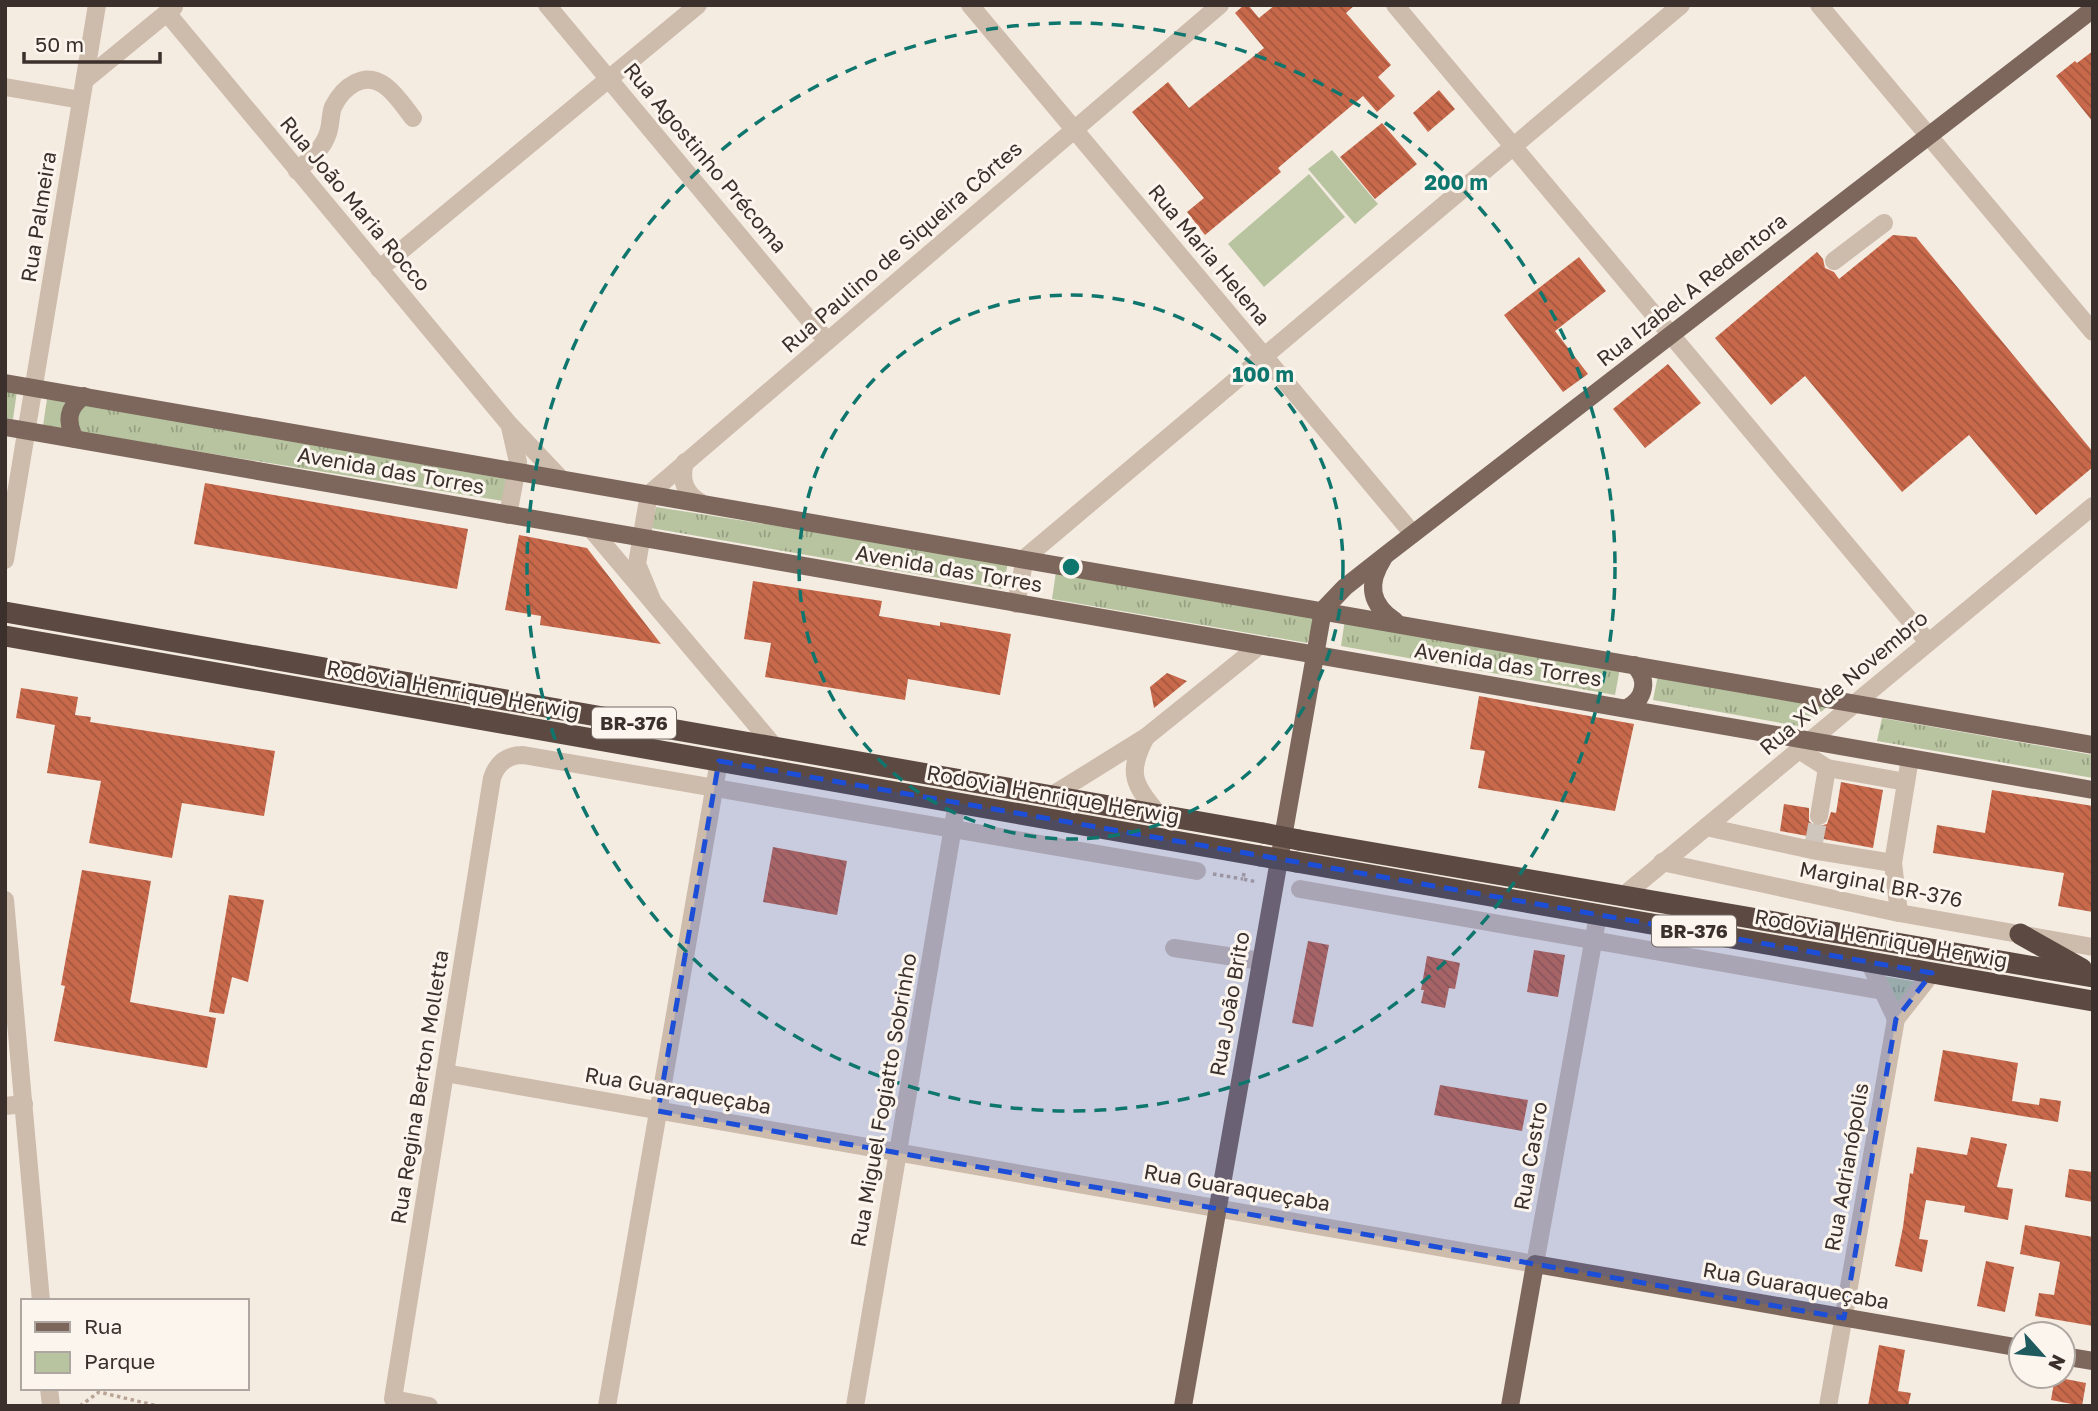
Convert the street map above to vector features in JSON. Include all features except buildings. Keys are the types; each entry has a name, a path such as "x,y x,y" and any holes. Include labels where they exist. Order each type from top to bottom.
{"highway":[{"name":"Rodovia Henrique Herwig","path":"5,612 2093,976"},
{"name":"Rodovia Henrique Herwig","path":"5,636 2093,1001"},
{"path":"2020,934 2093,976"}],"main road":[{"name":"Rua Izabel A Redentora","path":"1323,610 1339,592 1387,554 2093,9"},
{"name":"Avenida das Torres","path":"5,383 2093,745"},
{"path":"75,439 68,425 68,417 76,402 84,396"},
{"name":"Avenida das Torres","path":"5,427 1627,708 1804,746 1910,758 2093,790"},
{"path":"1387,554 1375,571 1373,595 1378,606 1397,623"},
{"name":"Rua João Brito","path":"1183,1406 1323,610"},
{"path":"1627,708 1638,701 1643,688 1642,675 1634,664"},
{"name":"Rua Guaraqueçaba","path":"1535,1264 2007,1346"},
{"name":"Rua Castro","path":"1510,1406 1535,1264"}],"street":[{"name":"Rua Palmeira","path":"5,560 97,5"},
{"name":"Rua Agostinho Précoma","path":"547,5 827,341"},
{"path":"379,269 698,5"},
{"name":"Rua Maria Helena","path":"970,5 1413,534"},
{"name":"Rua Paulino de Siqueira Côrtes","path":"649,494 1220,5"},
{"path":"1395,5 1928,642"},
{"path":"1016,604 1025,558 1681,5"},
{"path":"1819,5 2093,332"},
{"path":"85,80 171,9"},
{"name":"Rua João Maria Rocco","path":"171,9 379,269 509,424 560,478"},
{"path":"298,171 325,140 337,100 348,86 363,78 376,80 391,90 413,118"},
{"path":"5,87 81,100"},
{"path":"1834,261 1884,223"},
{"name":"Rua João Maria Rocco","path":"508,515 517,471 516,447 509,424"},
{"path":"685,463 682,472 686,490 700,502"},
{"path":"649,494 637,564 652,600"},
{"name":"Rua XV de Novembro","path":"1623,896 2093,506"},
{"path":"591,529 775,747"},
{"path":"1051,796 1146,737 1259,646"},
{"path":"1146,737 1136,755 1133,769 1143,795 1159,815"},
{"path":"1804,746 1828,768 1906,782"},
{"name":"Rua Regina Berton Molletta","path":"429,1406 393,1399 496,769 503,761 515,755 523,755 715,787"},
{"path":"1899,913 1893,863 1910,758"},
{"path":"607,1406 719,761"},
{"path":"1819,816 1828,768"},
{"path":"715,787 1197,872"},
{"name":"Rua Miguel Fogiatto Sobrinho","path":"855,1406 957,803"},
{"path":"1706,827 1893,863"},
{"name":"Marginal BR-376","path":"1662,862 1899,913 2093,947"},
{"path":"1300,890 1883,991"},
{"path":"5,900 41,1299"},
{"name":"Rua Castro","path":"1535,1264 1598,915"},
{"path":"1174,948 1261,961"},
{"path":"1869,962 1896,1019"},
{"name":"Rua Adrianópolis","path":"1828,1406 1896,1019 1932,973"},
{"name":"Rua Guaraqueçaba","path":"445,1073 1535,1264"},
{"path":"5,1105 24,1104"}],"path":[{"path":"1197,872 1243,879"},
{"path":"80,1406 99,1392 158,1406"}],"highlighted area":[{"path":"719,761 1932,973 1896,1019 1844,1318 658,1111"}],"green space":[{"path":"1332,150 1378,204 1355,224 1308,169"},
{"path":"1309,174 1345,217 1264,287 1228,244"},
{"path":"5,389 17,391 13,419 5,418"},
{"path":"47,399 68,402 63,429 43,426"},
{"path":"87,404 506,479 503,501 78,432 77,411"},
{"path":"656,507 1008,562 1003,589 651,528"},
{"path":"1056,572 1316,618 1307,643 1052,599"},
{"path":"1345,619 1620,668 1615,695 1341,646"},
{"path":"1658,675 1828,706 1803,727 1653,700"},
{"path":"1882,718 2093,755 2093,778 1877,741"},
{"path":"1883,976 1918,982 1897,1008"}],"tunnel":[{"path":"1814,842 1819,816"}]}
